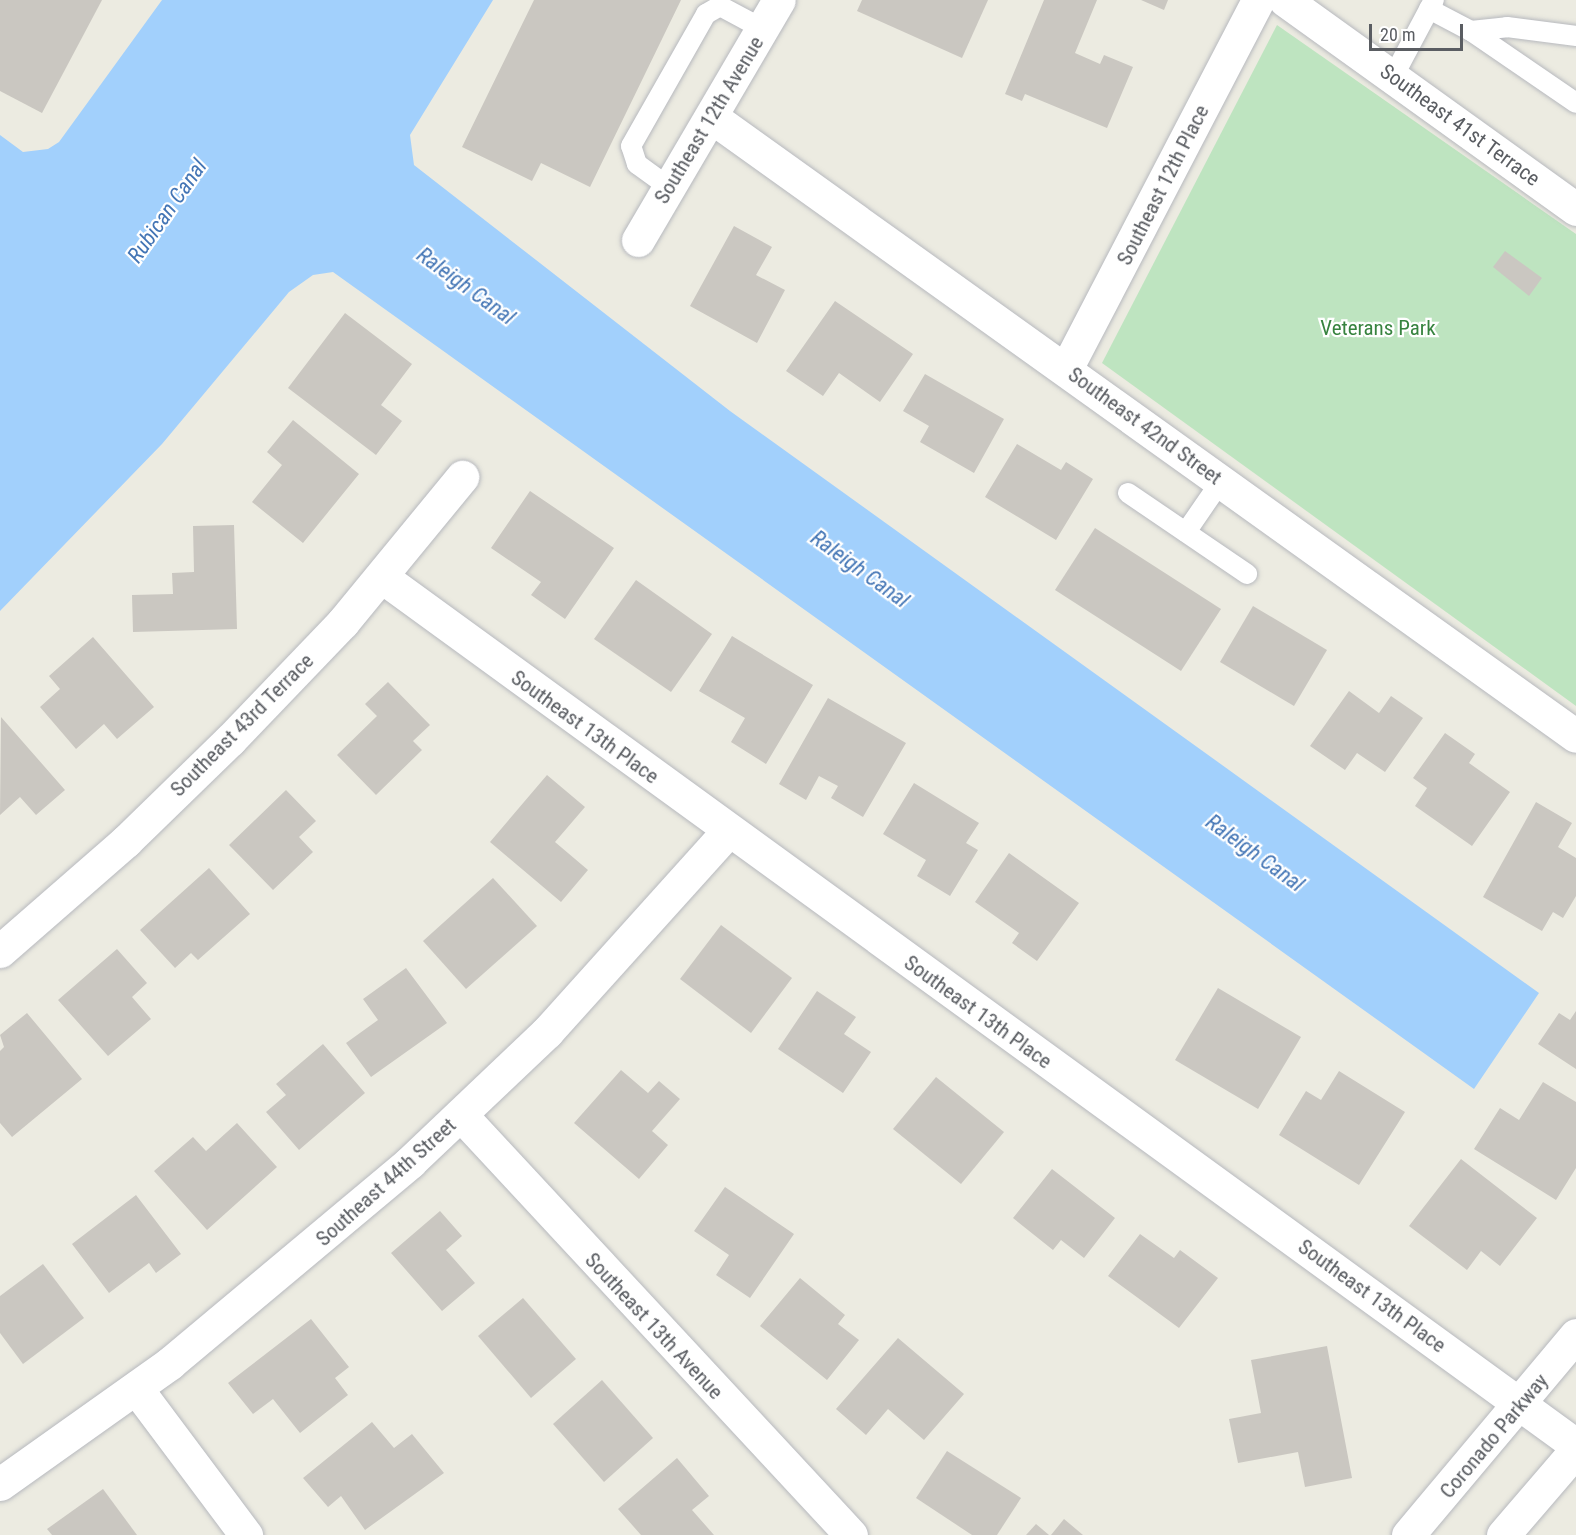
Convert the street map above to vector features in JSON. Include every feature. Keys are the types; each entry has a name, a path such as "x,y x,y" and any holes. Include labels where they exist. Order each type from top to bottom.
{"street":[{"name":"Southeast 12th Avenue","path":"638,240 713,118 779,0"},
{"name":"Southeast 12th Place","path":"1066,369 1258,0"},
{"name":"Southeast 41st Terrace","path":"1286,0 1576,209"},
{"name":"Southeast 42nd Street","path":"713,118 1576,736"},
{"name":"Southeast 43rd Terrace","path":"0,951 206,764 382,577 462,477"},
{"name":"Southeast 13th Place","path":"382,577 728,831 1576,1445"},
{"name":"Southeast 44th Street","path":"0,1484 136,1388 305,1253 460,1115 547,1032 728,831"},
{"name":"Southeast 13th Avenue","path":"460,1115 851,1535"},
{"name":"Coronado Parkway","path":"1408,1535 1522,1406 1576,1335"},
{"path":"136,1388 246,1535"},
{"path":"1503,1535 1576,1450"}],"lane":[{"path":"1393,77 1431,5 1576,103"},
{"path":"670,188 637,164 631,146 706,14 720,6 764,29"},
{"path":"1471,31 1507,27 1576,36"},
{"path":"1186,532 1221,481"},
{"path":"1128,493 1247,574"}],"green space":[{"name":"Veterans Park","path":"1277,25 1576,234 1576,706 1102,363"}],"water":[{"path":"162,0 493,0 410,135 414,165 730,411 1539,993 1474,1089 333,272 313,275 289,292 162,444 0,611 0,135 23,152 48,149 59,142"}],"building":[{"path":"0,0 102,0 42,113 0,91"},
{"path":"534,0 681,0 590,187 541,163 532,181 462,147"},
{"path":"862,0 988,0 962,58 857,11"},
{"path":"1044,0 1097,0 1075,53 1100,64 1104,55 1133,67 1107,128 1025,94 1022,101 1005,94"},
{"path":"1141,0 1168,0 1164,10"},
{"path":"734,226 772,247 756,275 785,290 757,343 690,306"},
{"path":"1505,251 1542,278 1529,296 1493,267"},
{"path":"835,301 913,354 880,402 839,373 823,396 786,371"},
{"path":"345,313 412,364 381,405 402,421 376,455 288,388"},
{"path":"925,374 1004,419 974,473 920,442 929,426 903,411"},
{"path":"293,420 359,474 303,543 252,502 282,465 267,452"},
{"path":"1017,444 1061,470 1066,462 1093,479 1056,540 985,497"},
{"path":"530,491 614,548 565,619 531,595 541,582 491,548"},
{"path":"234,525 237,629 133,632 132,595 173,594 172,573 194,572 193,526"},
{"path":"1095,528 1221,609 1181,671 1055,590"},
{"path":"636,580 712,634 671,692 594,639"},
{"path":"1253,606 1327,650 1294,706 1220,662"},
{"path":"732,636 813,685 766,764 731,742 745,718 699,691"},
{"path":"93,637 154,707 117,739 104,724 76,749 40,707 60,689 49,676"},
{"path":"388,682 430,725 413,741 422,750 376,795 337,755 377,716 365,704"},
{"path":"1349,691 1379,713 1391,696 1423,718 1385,772 1357,753 1345,770 1310,746"},
{"path":"828,698 906,743 863,817 831,798 838,786 819,776 806,800 779,784"},
{"path":"1,717 65,790 36,815 20,797 0,815"},
{"path":"1445,733 1475,754 1469,763 1510,792 1472,846 1415,806 1427,788 1413,778"},
{"path":"547,775 585,807 555,842 588,870 561,902 490,842"},
{"path":"914,783 979,823 966,843 978,850 950,896 917,876 926,860 883,834"},
{"path":"286,790 316,821 299,837 313,852 273,890 229,845"},
{"path":"1536,802 1572,823 1558,847 1576,858 1576,896 1563,918 1553,912 1542,931 1483,897"},
{"path":"1009,853 1079,903 1037,961 1012,943 1019,933 975,902"},
{"path":"209,868 250,914 198,960 191,953 175,968 140,930"},
{"path":"493,878 537,926 466,989 423,941"},
{"path":"721,925 792,978 751,1033 680,979"},
{"path":"117,949 147,983 132,997 151,1019 108,1056 58,1000"},
{"path":"406,968 447,1023 371,1077 346,1043 378,1020 363,999"},
{"path":"1218,988 1301,1037 1258,1109 1175,1060"},
{"path":"817,991 856,1017 844,1034 871,1052 843,1093 778,1049"},
{"path":"1576,1011 1576,1069 1538,1044 1559,1013 1570,1020"},
{"path":"27,1013 82,1079 12,1137 0,1123 0,1051 4,1047 0,1035"},
{"path":"323,1044 365,1093 299,1150 266,1112 286,1095 276,1084"},
{"path":"621,1070 648,1093 659,1081 680,1099 652,1131 668,1145 639,1179 574,1123"},
{"path":"1339,1071 1405,1112 1359,1185 1279,1135 1306,1091 1321,1100"},
{"path":"936,1077 1004,1132 961,1184 893,1129"},
{"path":"1543,1082 1576,1102 1576,1168 1556,1200 1474,1149 1500,1108 1519,1120"},
{"path":"237,1123 277,1167 207,1230 154,1171 193,1137 206,1151"},
{"path":"1461,1159 1537,1218 1500,1266 1481,1251 1467,1270 1409,1226"},
{"path":"1052,1169 1115,1218 1084,1258 1061,1240 1053,1250 1013,1218"},
{"path":"725,1187 794,1234 750,1298 716,1275 729,1255 694,1231"},
{"path":"136,1195 181,1254 156,1273 149,1263 109,1293 72,1244"},
{"path":"440,1211 462,1236 446,1250 475,1283 442,1311 391,1253"},
{"path":"1140,1234 1174,1258 1180,1250 1218,1278 1179,1328 1108,1276"},
{"path":"43,1264 84,1318 23,1364 0,1333 0,1296"},
{"path":"800,1278 845,1315 838,1324 859,1340 827,1380 760,1326"},
{"path":"523,1298 576,1359 531,1398 478,1336"},
{"path":"311,1319 349,1367 335,1378 348,1395 300,1433 273,1399 253,1414 228,1383"},
{"path":"898,1338 964,1394 924,1440 888,1409 866,1435 836,1409"},
{"path":"1327,1346 1352,1478 1305,1487 1298,1452 1238,1463 1229,1419 1261,1413 1251,1360"},
{"path":"602,1380 653,1438 604,1482 553,1424"},
{"path":"372,1422 394,1448 412,1434 444,1473 365,1530 341,1496 328,1507 303,1478"},
{"path":"947,1451 1021,1498 997,1535 972,1535 916,1498"},
{"path":"677,1458 709,1496 692,1510 714,1535 641,1535 618,1509"},
{"path":"103,1489 137,1535 52,1535 47,1529"},
{"path":"1064,1519 1083,1535 1051,1535"},
{"path":"1036,1524 1049,1535 1026,1535"}],"water label":[{"name":"Rubican Canal","path":"167,211"},
{"name":"Raleigh Canal","path":"466,286"},
{"name":"Raleigh Canal","path":"860,569"},
{"name":"Raleigh Canal","path":"1255,853"}]}
